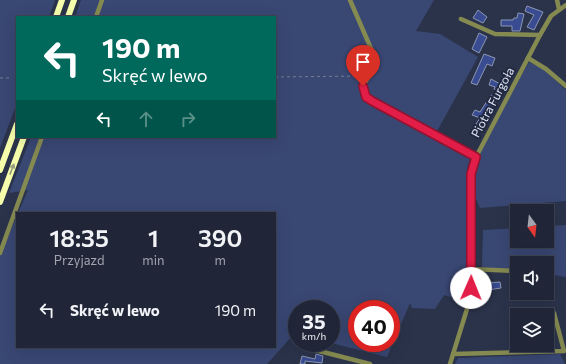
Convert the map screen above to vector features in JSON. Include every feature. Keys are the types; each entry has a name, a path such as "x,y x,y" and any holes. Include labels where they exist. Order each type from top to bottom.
{"highway":[{"path":"56,16 62,0"},
{"path":"68,16 74,0"},
{"path":"0,170 16,127"},
{"path":"0,202 24,138"}],"street":[{"path":"96,16 102,0"},
{"path":"350,0 376,60 370,76 363,86 366,97 476,157"},
{"path":"557,0 559,9"},
{"name":"Piotra Furgoła","path":"450,364 467,309 471,288 471,174 476,157 551,16 566,5"},
{"path":"461,19 495,34 540,35"},
{"path":"528,58 546,69 566,86"},
{"path":"0,253 42,138"},
{"path":"471,269 510,271"},
{"path":"554,313 564,351 554,351"},
{"path":"322,352 370,364"},
{"path":"453,354 527,352"}],"path":[{"path":"276,76 370,76"},
{"path":"0,78 11,78"}],"shaded area":[{"path":"0,0 55,0 49,16 16,16 16,106 0,148"},
{"path":"81,0 434,0 416,31 440,34 478,57 436,133 374,100 366,92 363,96 371,105 471,156 467,168 468,277 462,300 444,295 435,309 412,308 410,303 400,326 400,300 348,300 348,347 340,345 340,300 288,300 288,341 267,364 0,364 0,255 16,217 16,348 276,348 276,212 18,212 28,190 9,193 31,138 276,138 276,16 75,16"},
{"path":"529,62 543,69 566,90 566,201 510,204 510,206 480,208 476,199 472,199 473,176 479,156 503,107"},
{"path":"566,225 566,277 554,275 554,256 510,256 510,269 482,267 483,230 510,228 510,248 554,248 554,226"},
{"path":"367,352 389,352 387,357"},
{"path":"560,354 565,364 455,364 458,358"}],"building":[{"path":"527,6 543,12 534,30 527,27 534,15 525,11"},
{"path":"478,10 487,17 483,23 473,18"},
{"path":"518,13 524,14 520,31 512,31 512,26 501,26 501,20 513,20 514,18 517,18"},
{"path":"479,33 487,37 479,53 472,49"},
{"path":"484,54 495,58 492,66 487,64 477,85 471,83"},
{"path":"491,79 504,86 501,93 494,89 495,87 489,85"},
{"path":"491,95 497,99 481,127 476,124 480,118 472,115 475,110 480,112"},
{"path":"482,276 488,276 487,283 500,282 501,288 488,290 488,295 481,294"},
{"path":"316,354 323,356 322,363 305,361 305,364 300,364 302,356 315,359"}],"route":[{"path":"363,86 366,97 372,101 476,157 471,174 471,288"}]}
